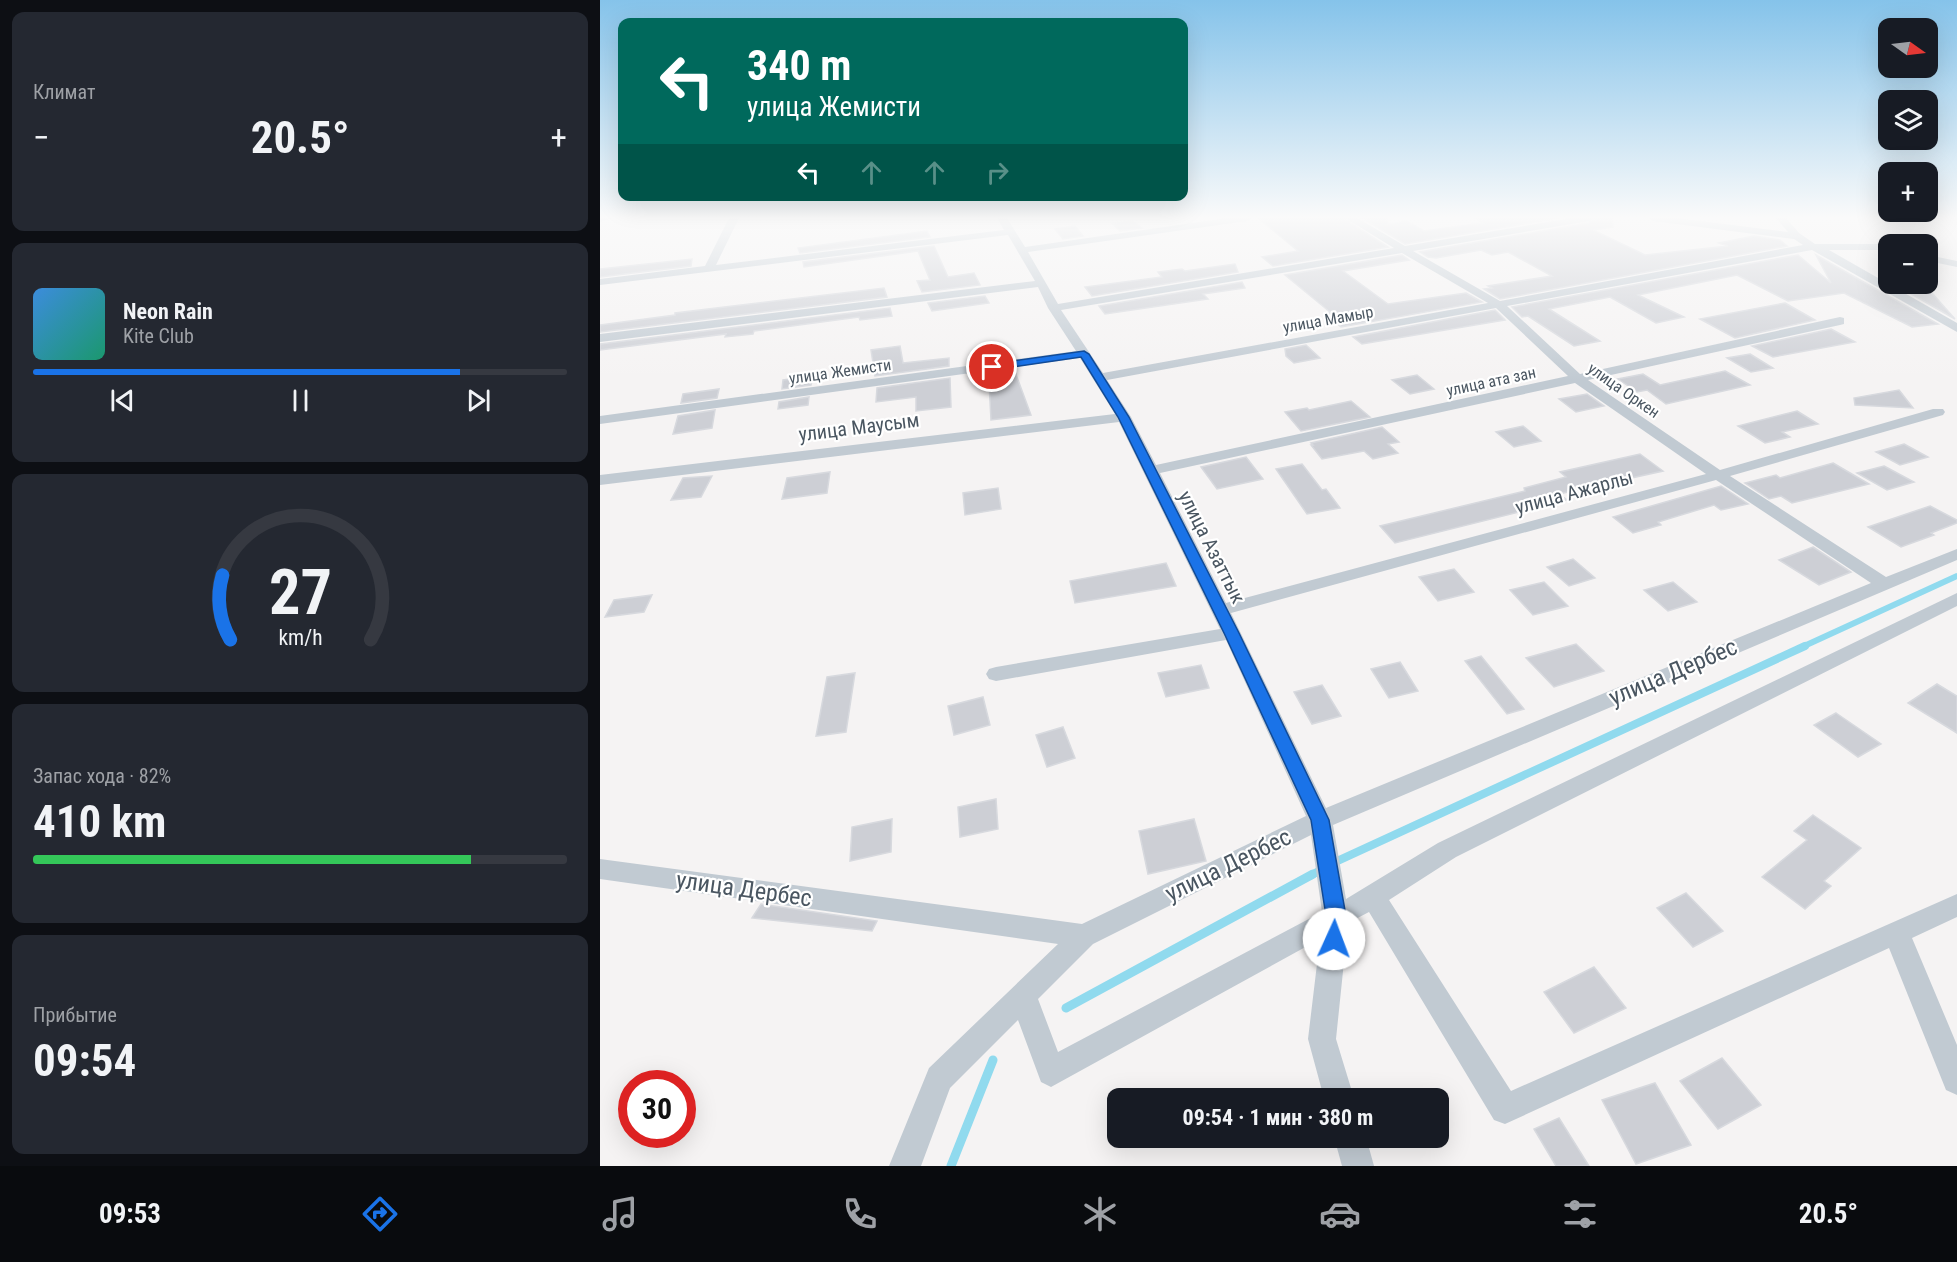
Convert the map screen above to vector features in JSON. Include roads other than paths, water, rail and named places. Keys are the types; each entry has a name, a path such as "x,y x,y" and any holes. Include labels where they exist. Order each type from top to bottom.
{"street":[{"path":"600,282 680,272"},
{"name":"улица Азаттык","path":"1036,272 1054,308 1124,417 1232,633 1320,820 1336,916 1322,1039 1336,1088"},
{"path":"1054,308 1268,272"},
{"name":"улица Оркен","path":"1442,272 1499,305 1578,379 1718,475 1885,584"},
{"name":"улица Мамыр","path":"1099,378 1674,272"},
{"path":"1861,272 1957,328"},
{"path":"600,338 1042,283"},
{"name":"улица ата зан","path":"1150,471 1840,321"},
{"name":"улица Жемисти","path":"600,420 1084,354"},
{"name":"улица Ажарлы","path":"1220,610 1718,475 1938,412"},
{"name":"улица Маусым","path":"600,480 1124,417"},
{"name":"улица Дербес","path":"600,869 1084,936 1320,820 1957,554"},
{"path":"1023,996 1051,1072 1373,897 1447,850 1957,599"},
{"path":"996,674 1232,633"},
{"path":"1373,897 1505,1109 1957,905"},
{"path":"1896,932 1957,1080"},
{"path":"905,1166 939,1078 1084,936"},
{"path":"1353,1148 1358,1166"}],"waterway":[{"path":"1802,647 1957,576"},
{"path":"1333,863 1805,646"},
{"path":"1310,876 1324,868"},
{"path":"1066,1008 1313,874"},
{"path":"951,1166 993,1060"}]}
